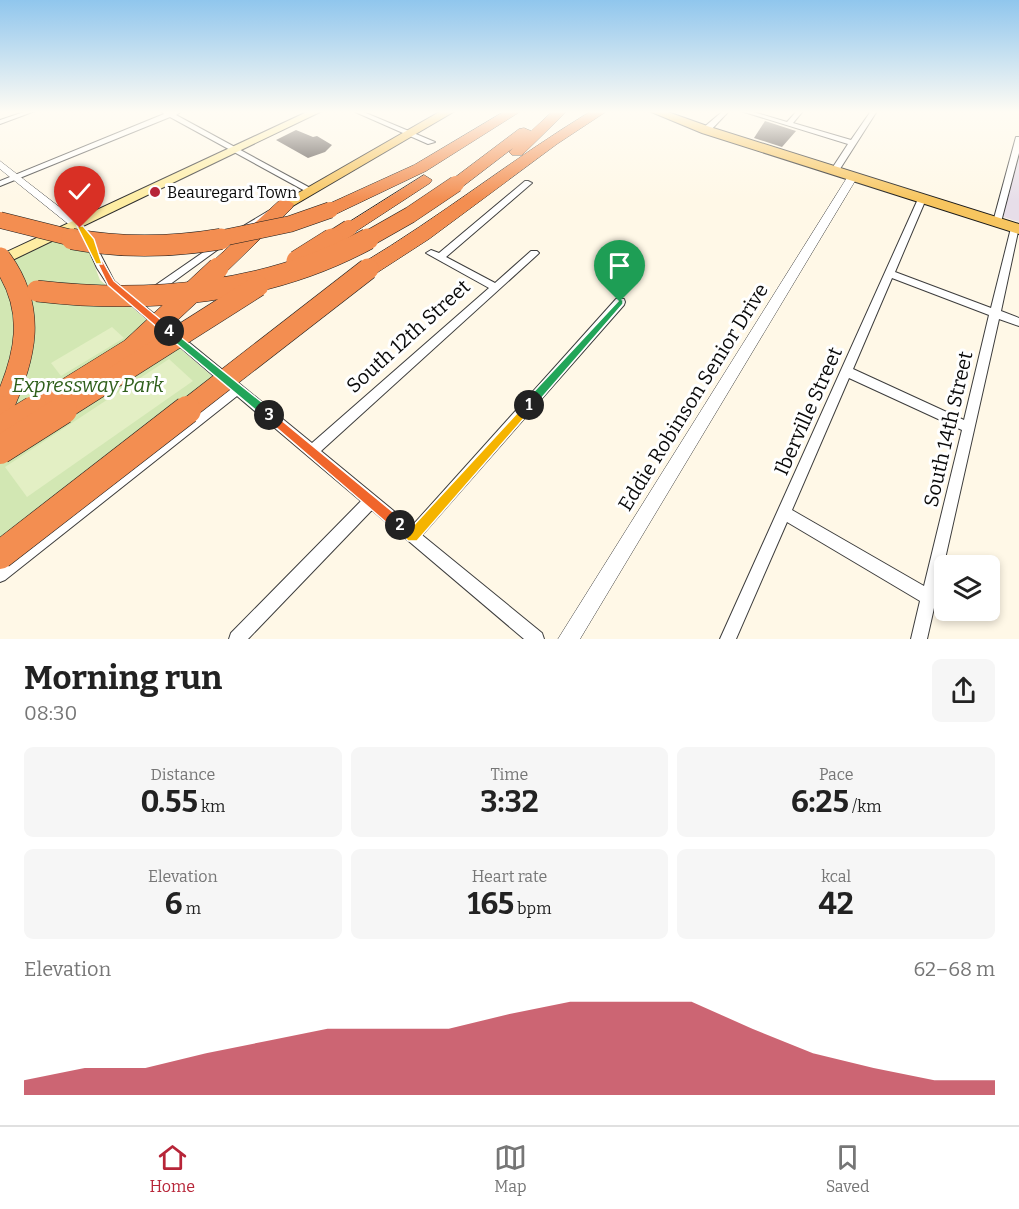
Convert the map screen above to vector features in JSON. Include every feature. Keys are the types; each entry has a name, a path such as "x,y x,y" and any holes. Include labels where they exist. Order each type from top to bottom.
{"highway":[{"path":"0,220 69,240 144,246 233,237 285,225 330,210 420,168 467,141"},
{"path":"0,450 350,228 429,176 475,141"},
{"path":"0,281 49,293 109,298 180,295 240,285 298,269 351,249 404,222 510,141"},
{"path":"420,233 528,141"},
{"path":"0,555 368,269 553,141"},
{"path":"0,431 123,354 150,333 286,204"},
{"path":"0,259 14,274 22,293 26,329 17,372 0,412"}],"main road":[{"path":"231,148 245,141"},
{"path":"0,259 73,222 248,141"},
{"path":"286,204 395,141"},
{"path":"741,141 1017,229"},
{"path":"0,252 73,222"}],"street":[{"path":"0,184 100,141"},
{"path":"218,141 310,190"},
{"path":"835,170 852,143 845,141"},
{"path":"997,222 1019,141"},
{"path":"0,164 73,222 90,239 106,278 134,303 536,639"},
{"name":"Eddie Robinson Senior Drive","path":"568,639 853,176"},
{"path":"495,286 435,255 528,183"},
{"name":"Iberville Street","path":"728,639 922,199"},
{"path":"134,303 171,281 238,231 286,204"},
{"name":"South 14th Street","path":"919,639 1017,229"},
{"name":"South 12th Street","path":"312,451 534,253"},
{"path":"890,273 1019,322"},
{"path":"412,536 620,302"},
{"path":"847,372 968,427"},
{"path":"0,575 237,389"},
{"path":"237,639 371,501"},
{"path":"784,513 928,597"}],"shaded area":[{"path":"1019,156 1019,222 1003,217"}],"green space":[{"name":"Expressway Park","path":"66,232 87,246 100,280 226,388 0,567 0,264"},
{"path":"112,327 124,338 61,376 51,363"},
{"path":"169,359 193,381 27,497 5,467"}],"building":[{"path":"277,141 325,141 332,145 325,152 308,158"},
{"path":"763,141 787,141 782,147"}],"place":[{"name":"Beauregard Town","path":"155,192"}],"route":[{"path":"80,228 90,239 99,263 111,283 412,536 620,302"}]}
